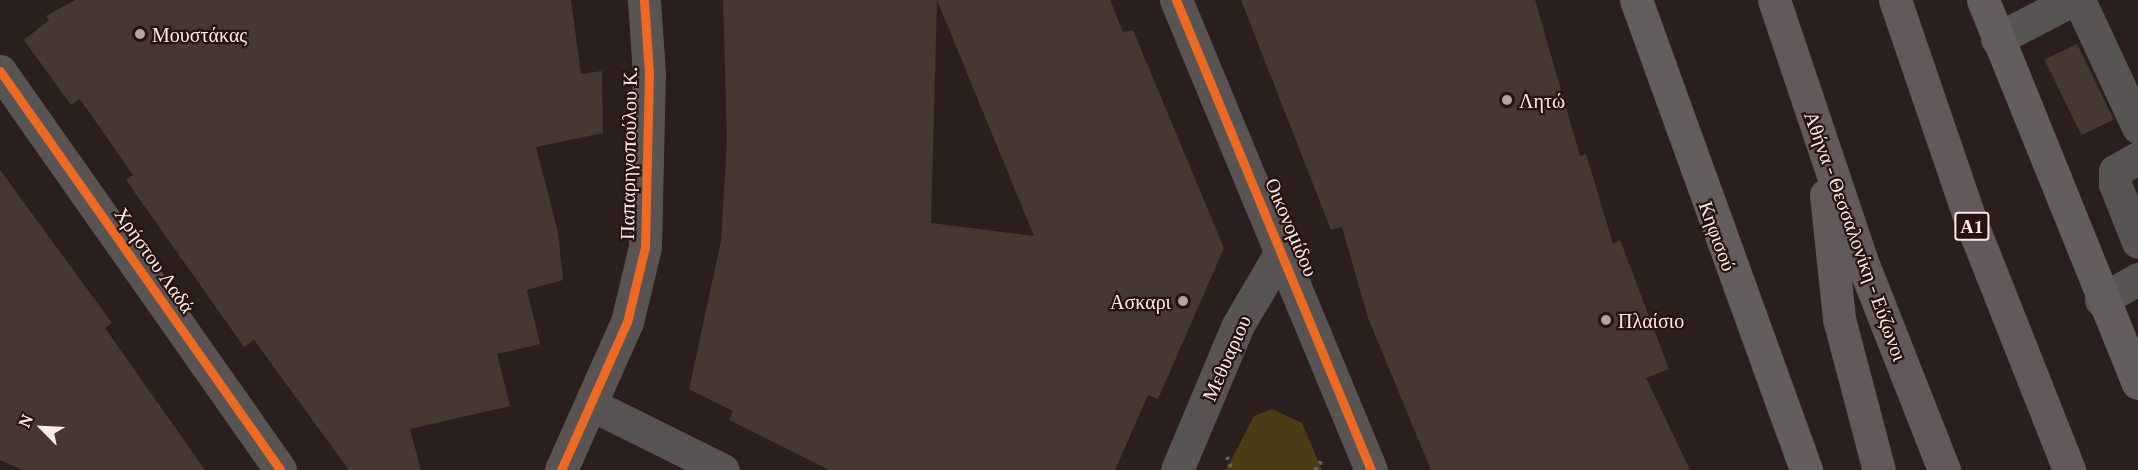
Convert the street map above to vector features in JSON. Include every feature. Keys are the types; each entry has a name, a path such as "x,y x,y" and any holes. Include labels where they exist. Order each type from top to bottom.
{"highway":[{"name":"Αθήνα - Θεσσαλονίκη - Εύζωνοι","path":"1774,0 1861,259 1944,470"},
{"name":"Α1","path":"1895,0 1971,222 2069,463"},
{"path":"1819,134 1839,320 1879,470"}],"main road":[{"name":"Κηφισού","path":"1636,0 1806,470"},
{"path":"1983,0 2101,300 2138,383"}],"street":[{"name":"Παπαρηγοπούλου Κ.","path":"561,470 592,405 627,322 645,247 649,74 644,0"},
{"name":"Οικονομίδου","path":"1176,0 1282,250 1371,470"},
{"path":"1997,39 2072,0"},
{"path":"2079,0 2138,127"},
{"name":"Χρήστου Λαδά","path":"0,71 280,470"},
{"path":"2138,158 2115,171 2115,184 2138,242"},
{"name":"Μεθυαριου","path":"1177,470 1238,326 1282,250"},
{"path":"2101,300 2138,279"},
{"path":"592,405 723,470"}],"shaded area":[{"path":"1272,409 1302,423 1322,470 1226,470 1254,416"}],"building":[{"path":"75,0 571,0 581,74 602,71 603,133 536,147 558,232 563,280 527,290 540,344 497,354 510,406 410,429 421,470 349,470 254,340 244,347 126,180 133,175 80,99 71,105 24,40 49,20 46,16"},
{"path":"723,0 937,0 1110,0 1123,32 1133,30 1224,248 1158,399 1148,395 1115,470 829,470 729,420 733,411 689,389 721,241 727,141","holes":["937,0 1034,236 931,223"]},
{"path":"1241,0 1535,0 1580,156 1586,154 1613,244 1620,240 1669,369 1646,378 1690,470 1431,470 1368,318 1342,227 1331,230"},
{"path":"2077,44 2114,119 2081,135 2045,60"},
{"path":"0,170 112,323 105,328 205,470 22,470 0,460"}],"cycle path":[{"path":"561,470 627,322 645,247 649,74 644,0"},
{"path":"1176,0 1371,470"},
{"path":"0,71 280,470"}],"place":[{"name":"Μουστάκας","path":"140,34"},
{"name":"Λητώ","path":"1507,100"},
{"name":"Ασκαρι","path":"1183,301"},
{"name":"Πλαίσιο","path":"1606,320"}]}
